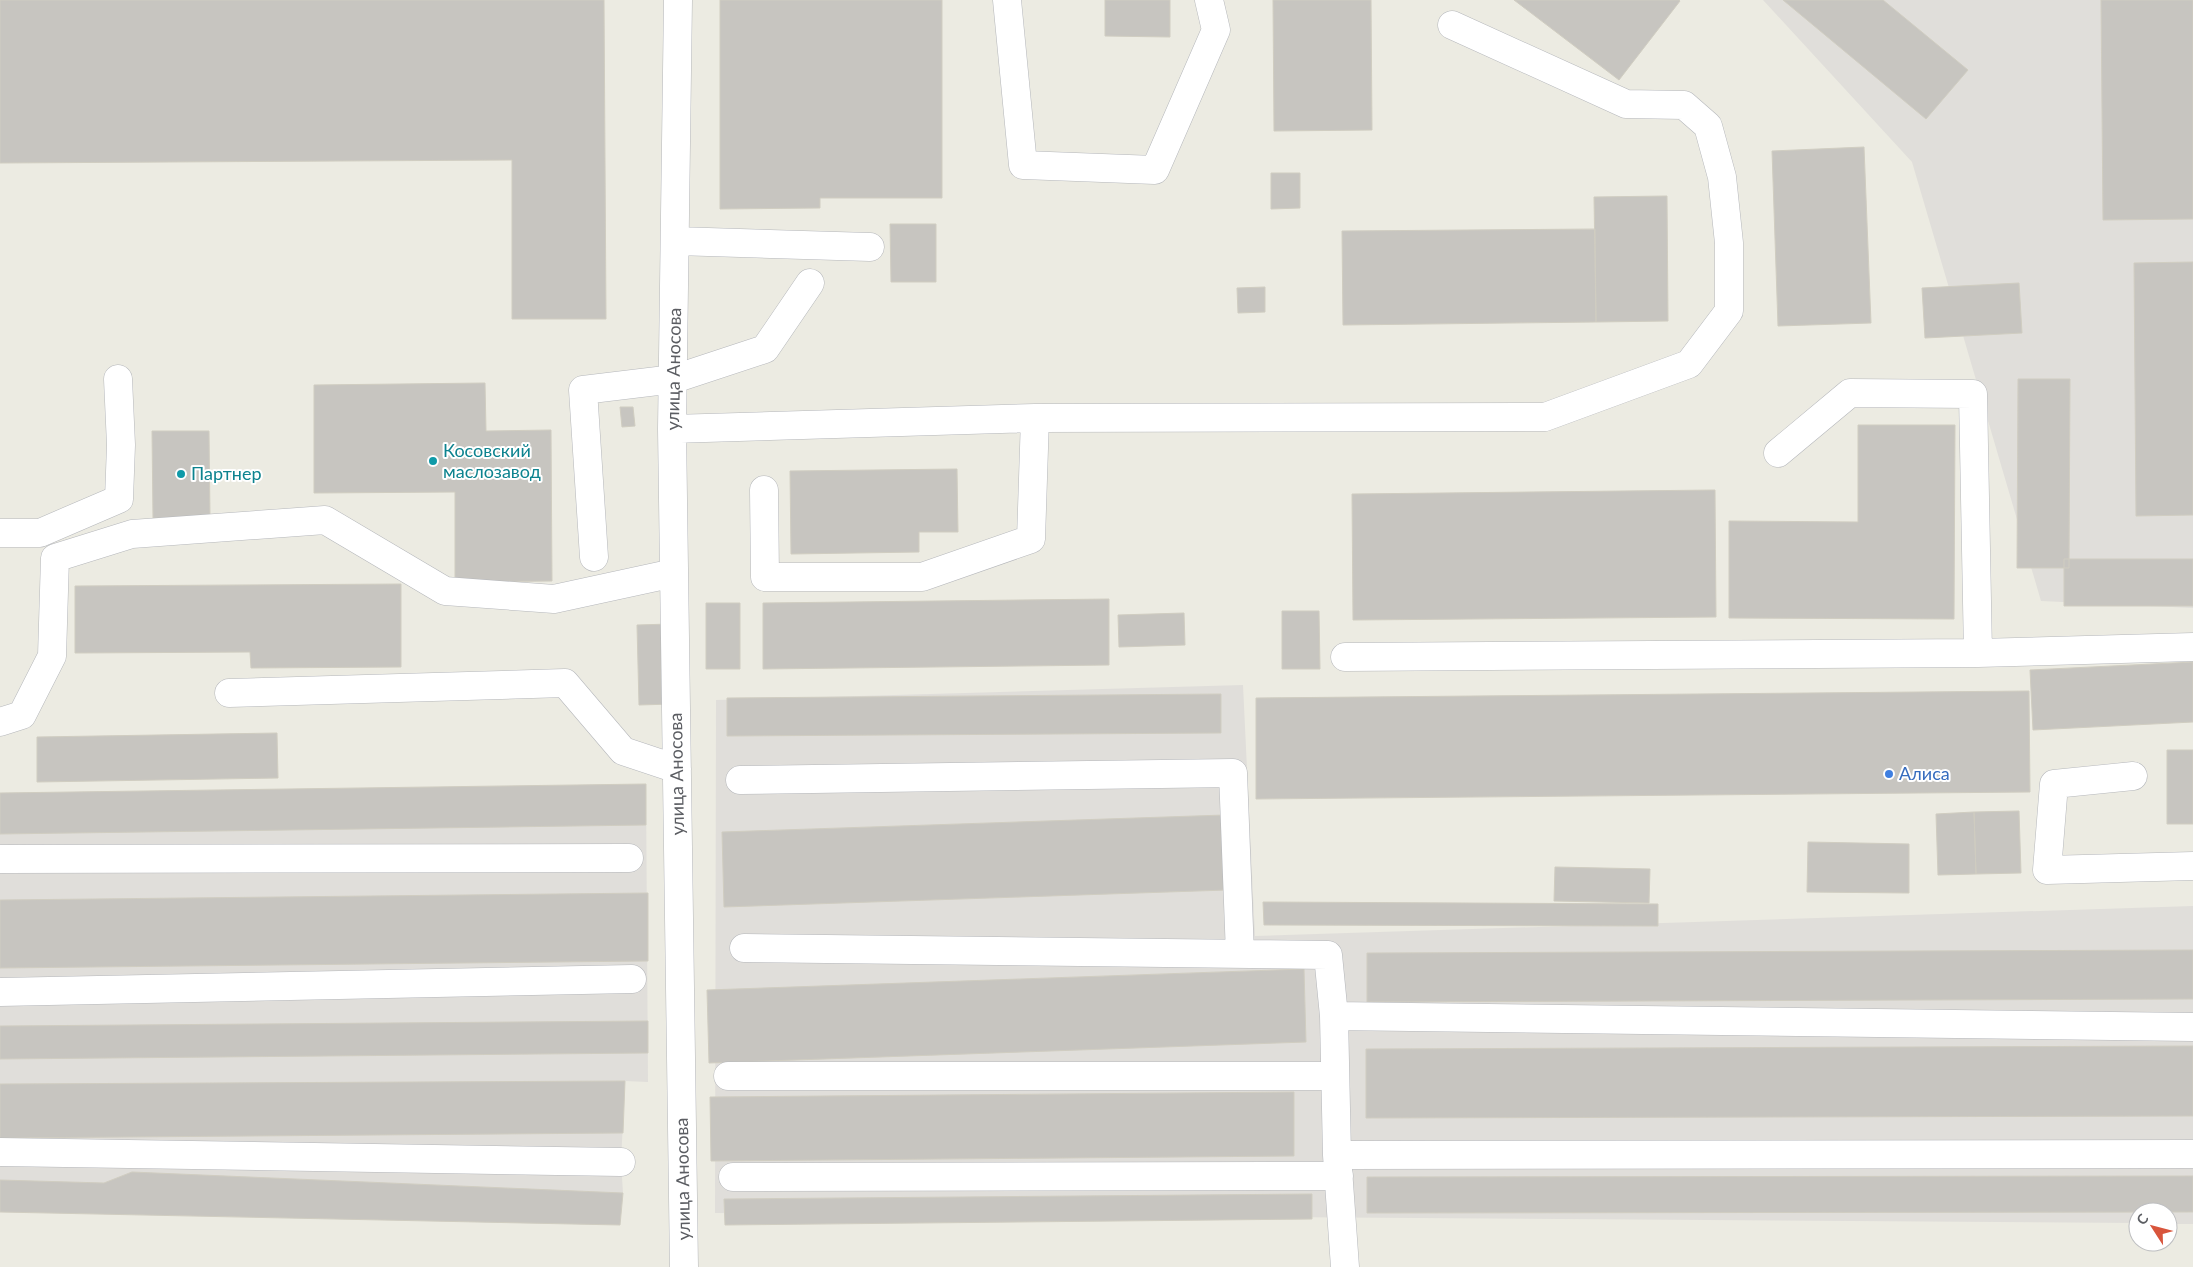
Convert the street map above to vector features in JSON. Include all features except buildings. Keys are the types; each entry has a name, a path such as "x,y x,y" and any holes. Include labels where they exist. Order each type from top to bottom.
{"street":[{"name":"улица Аносова","path":"678,0 672,429 684,1267"},
{"path":"1007,0 1024,165 1155,170 1216,30 1209,0"},
{"path":"672,429 1035,418 1545,417 1689,364 1729,311 1729,243 1722,177 1708,126 1684,105 1626,104 1452,25"},
{"path":"676,241 870,247"},
{"path":"594,557 583,390 674,379 764,349 810,282"},
{"path":"0,533 40,533 119,499 121,445 118,379"},
{"path":"1778,453 1850,393 1973,394 1978,652"},
{"path":"764,490 766,577 922,577 1031,539 1035,418"},
{"path":"0,722 22,715 52,656 55,558 132,534 325,520 445,591 554,599 674,573"},
{"path":"1346,657 1978,652 2193,647"},
{"path":"229,693 565,683 623,751 678,769"},
{"path":"740,780 1233,773 1240,954"},
{"path":"2133,776 2054,784 2047,870 2193,866"},
{"path":"0,859 629,858"},
{"path":"744,948 1328,955 1334,1016 1338,1166 1345,1267"},
{"path":"0,992 632,979"},
{"path":"1334,1016 2193,1027"},
{"path":"728,1076 1336,1076"},
{"path":"0,1152 621,1162"},
{"path":"733,1177 2193,1154"}],"shaded area":[{"path":"1763,0 2193,0 2193,608 2041,601 1912,162"},
{"path":"1243,685 1255,936 2193,906 2193,1224 2178,1224 2178,1202 2128,1202 2128,1223 715,1213 716,700"},
{"path":"646,784 648,1082 625,1081 621,1162 623,1193 0,1212 0,793"}],"place":[{"name":"Косовский маслозавод","path":"433,461"},
{"name":"Партнер","path":"181,474"},
{"name":"Алиса","path":"1889,774"}]}
